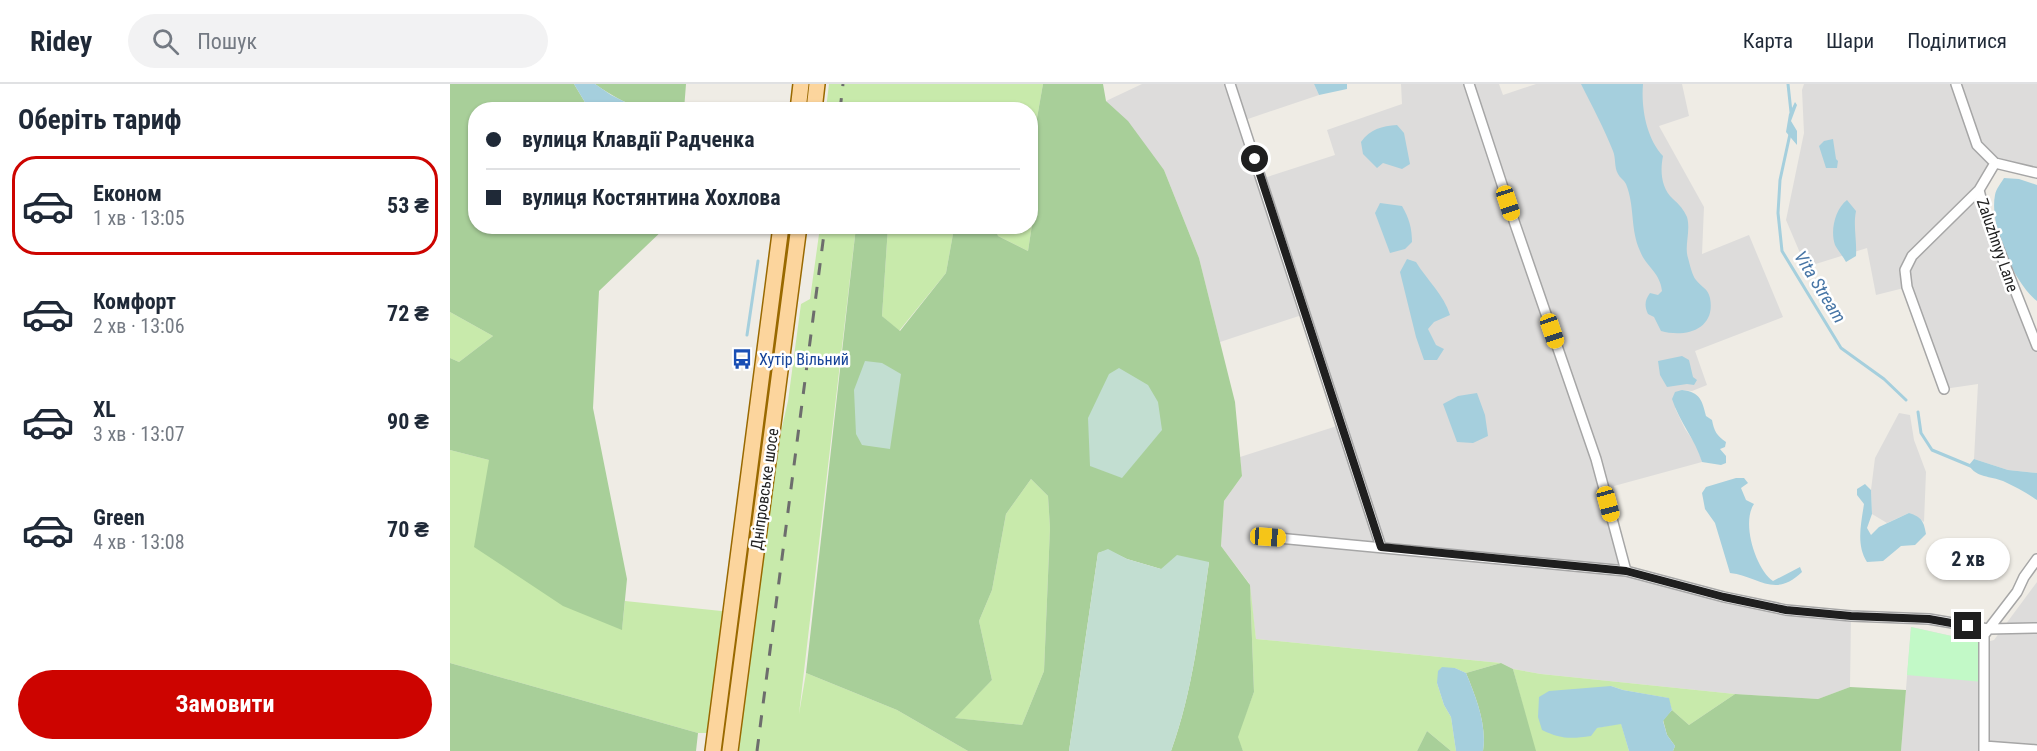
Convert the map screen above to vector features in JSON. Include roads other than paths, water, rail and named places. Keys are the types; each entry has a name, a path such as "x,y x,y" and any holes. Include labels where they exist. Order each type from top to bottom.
{"main road":[{"path":"799,102 801,84"},
{"path":"815,102 817,84"},
{"name":"Дніпровське шосе","path":"713,751 781,234"},
{"name":"Дніпровське шосе","path":"730,751 798,234"}],"street":[{"path":"1230,84 1381,547"},
{"path":"1469,84 1596,459 1626,571"},
{"path":"1956,84 1977,145 1995,163 2037,173"},
{"name":"Zaluzhnyy Lane","path":"1995,163 1979,190 1985,214 2037,346"},
{"path":"1944,389 1908,286 1905,270 1912,256 1979,190"},
{"path":"1268,537 1626,571 1724,597 1786,610 1851,616 1929,619 1988,629 2037,628"},
{"path":"2037,559 2017,592 1984,635 1983,643 1984,748 2037,750"}],"water":[{"path":"574,84 595,84 625,102 585,102"},
{"path":"1314,84 1347,84 1347,89 1319,95"},
{"path":"1581,84 1643,84 1646,122 1652,140 1663,156 1664,185 1687,217 1687,253 1690,267 1710,298 1711,309 1708,317 1697,329 1680,333 1661,331 1654,317 1648,314 1647,298 1650,293 1658,295 1662,291 1661,284 1640,251 1629,192 1617,171 1614,154"},
{"path":"1795,102 1797,105 1791,121 1797,131 1797,145 1786,132 1789,114"},
{"path":"1397,125 1404,133 1410,164 1402,169 1383,163 1377,168 1363,154 1361,142 1377,129"},
{"path":"1833,139 1838,161 1837,168 1826,168 1819,146 1824,141"},
{"path":"2004,178 2019,179 2037,185 2037,301 2019,281 1999,237 1994,207 1995,195"},
{"path":"1847,200 1856,211 1856,256 1846,262 1835,245 1833,233 1839,209"},
{"path":"1380,203 1402,206 1411,228 1412,242 1405,249 1390,253 1375,213"},
{"path":"1407,259 1416,262 1440,294 1450,315 1434,322 1428,329 1436,345 1444,349 1437,360 1424,360 1416,337 1400,272"},
{"path":"1682,356 1689,360 1693,377 1697,380 1694,385 1667,387 1660,375 1658,361"},
{"path":"1682,390 1693,393 1699,398 1706,416 1712,420 1716,433 1726,442 1725,447 1720,449 1726,456 1726,463 1721,465 1702,462 1672,399 1675,392"},
{"path":"1477,393 1485,415 1488,436 1473,443 1457,442 1443,404 1458,396"},
{"path":"1974,459 2008,470 2037,473 2037,500 2003,481 1976,472 1969,465"},
{"path":"1736,478 1744,478 1748,483 1741,488 1746,500 1754,504 1750,512 1750,534 1761,567 1773,581 1800,567 1802,572 1792,580 1783,584 1766,584 1730,573 1715,523 1705,509 1702,493 1706,487"},
{"path":"1865,484 1871,490 1872,514 1867,528 1871,535 1879,527 1909,513 1920,518 1926,534 1915,545 1901,546 1883,561 1867,562 1861,549 1860,534 1864,504 1857,495 1857,489"},
{"path":"1442,667 1455,668 1466,673 1482,721 1483,751 1456,751 1451,717 1444,705 1437,683 1438,671"},
{"path":"1611,686 1669,698 1672,710 1663,721 1667,735 1675,746 1673,751 1629,751 1621,724 1597,728 1591,736 1577,738 1560,737 1542,730 1538,717 1539,697 1549,691"}],"waterway":[{"name":"Vita Stream","path":"1788,84 1791,112"},
{"name":"Vita Stream","path":"1790,134 1780,180 1778,213 1782,251 1841,348 1884,379 1906,400"},
{"path":"747,335 758,261"},
{"name":"Vita Stream","path":"1918,412 1921,433 1932,450 1973,467"}],"railway":[{"path":"841,102 843,84"},
{"path":"757,751 824,234"}],"place":[{"name":"Хутір Вільний","path":"742,359"}]}
